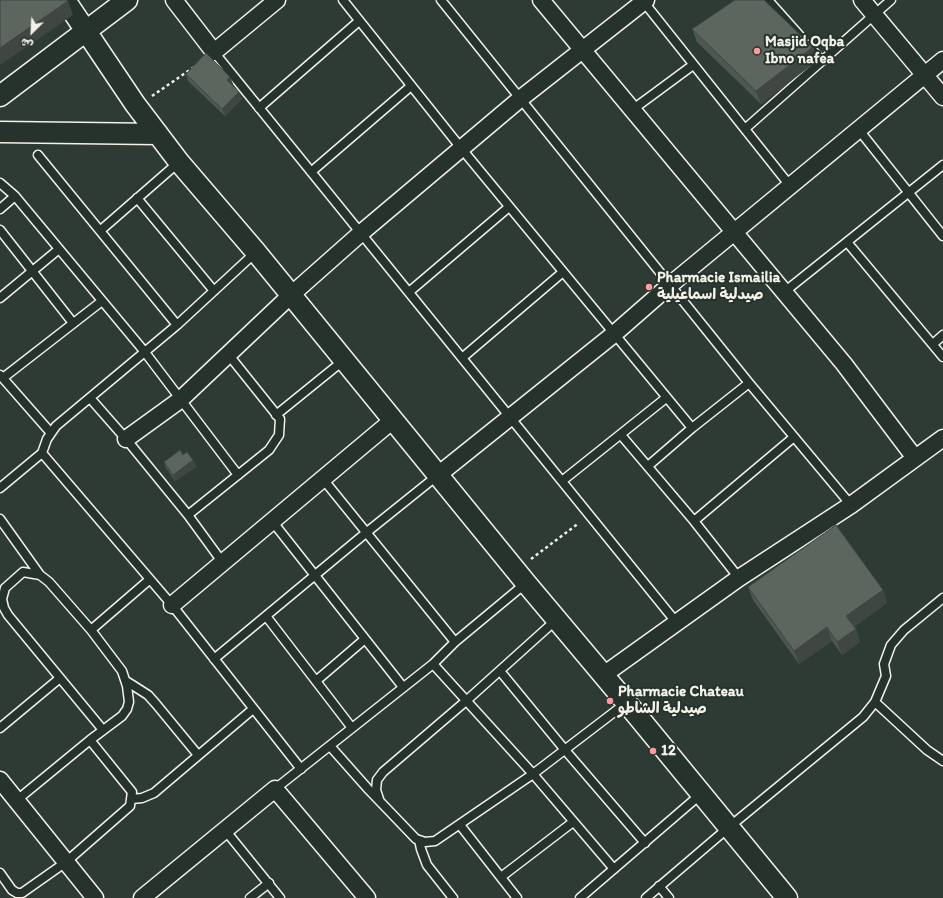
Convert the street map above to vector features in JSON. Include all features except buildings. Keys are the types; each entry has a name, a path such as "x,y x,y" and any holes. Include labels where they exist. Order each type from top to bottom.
{"street":[{"path":"65,0 135,104 179,162 256,252 520,577 602,676 626,702 787,898"},
{"path":"0,96 127,0"},
{"path":"174,0 214,52 277,0"},
{"path":"541,0 783,293 844,364 915,458"},
{"path":"862,0 923,75 943,97"},
{"path":"126,439 180,400 291,295 461,148 520,99 644,1"},
{"path":"438,475 614,334 670,285 791,187 923,75 943,60"},
{"path":"0,132 158,134"},
{"path":"172,605 393,420"},
{"path":"602,676 739,578 851,505 943,438"},
{"path":"0,780 95,898"},
{"path":"142,898 275,789 367,898"}],"lane":[{"path":"343,0 509,207 692,428"},
{"path":"441,0 749,383 851,505"},
{"path":"768,0 822,61"},
{"path":"746,128 891,0"},
{"path":"644,1 693,65 746,128 791,187"},
{"path":"259,108 359,21"},
{"path":"214,52 676,622"},
{"path":"632,110 693,65"},
{"path":"311,172 411,86"},
{"path":"859,130 943,236"},
{"path":"38,155 101,230 177,325"},
{"path":"101,230 179,162"},
{"path":"783,293 943,165"},
{"path":"0,183 15,196 144,351 238,475"},
{"path":"0,209 15,196"},
{"path":"137,198 214,291"},
{"path":"409,292 509,207"},
{"path":"0,230 73,323"},
{"path":"847,242 943,357"},
{"path":"0,298 59,249"},
{"path":"1,486 42,452 50,433 144,351 177,325 256,252"},
{"path":"462,358 563,272"},
{"path":"50,433 1,377 102,301"},
{"path":"933,344 943,335"},
{"path":"188,515 269,450 277,441 280,419 228,354"},
{"path":"276,415 344,360"},
{"path":"648,466 692,428 749,383"},
{"path":"90,398 126,439 188,515 223,562"},
{"path":"562,481 666,398"},
{"path":"621,435 694,520 739,578"},
{"path":"694,520 794,437"},
{"path":"42,452 148,580 172,605 301,769"},
{"path":"214,659 438,475"},
{"path":"323,479 455,642"},
{"path":"0,519 40,575 49,582 91,630 122,671 126,681 129,702 127,709 122,716 90,740 17,800"},
{"path":"272,521 403,687"},
{"path":"40,575 31,572 23,572 4,588 1,593 6,612 103,730"},
{"path":"275,789 433,664 520,577"},
{"path":"91,630 148,580"},
{"path":"646,898 728,828 863,717 875,702 886,676 884,664 891,645 904,630 943,598"},
{"path":"266,616 352,728"},
{"path":"380,800 376,790 377,780 383,772 466,701 556,620"},
{"path":"316,681 365,639"},
{"path":"433,664 533,774 614,869"},
{"path":"500,671 565,750 645,843"},
{"path":"0,728 60,678"},
{"path":"126,681 148,696 156,704 198,755"},
{"path":"330,746 402,826 419,840 426,842 435,841 533,774 626,702"},
{"path":"875,702 927,750 943,760"},
{"path":"132,798 142,798 154,793 254,709"},
{"path":"0,873 12,890 19,896 66,862 126,812 130,806 132,792 126,782 90,740"},
{"path":"583,897 702,794"},
{"path":"501,877 573,822"},
{"path":"460,825 517,898"},
{"path":"225,830 280,898"},
{"path":"419,840 427,865 453,898"},
{"path":"250,898 269,883"},
{"path":"659,886 669,898"}],"path":[{"path":"135,104 151,97 214,52"},
{"path":"520,577 589,515"}],"place":[{"name":"Masjid Oqba Ibno nafea","path":"757,51"},
{"name":"Pharmacie Ismailia صيدلية اسماعيلية","path":"649,287"},
{"name":"Pharmacie Chateau صيدلية الشاطو","path":"610,701"},
{"name":"12","path":"653,751"}]}
